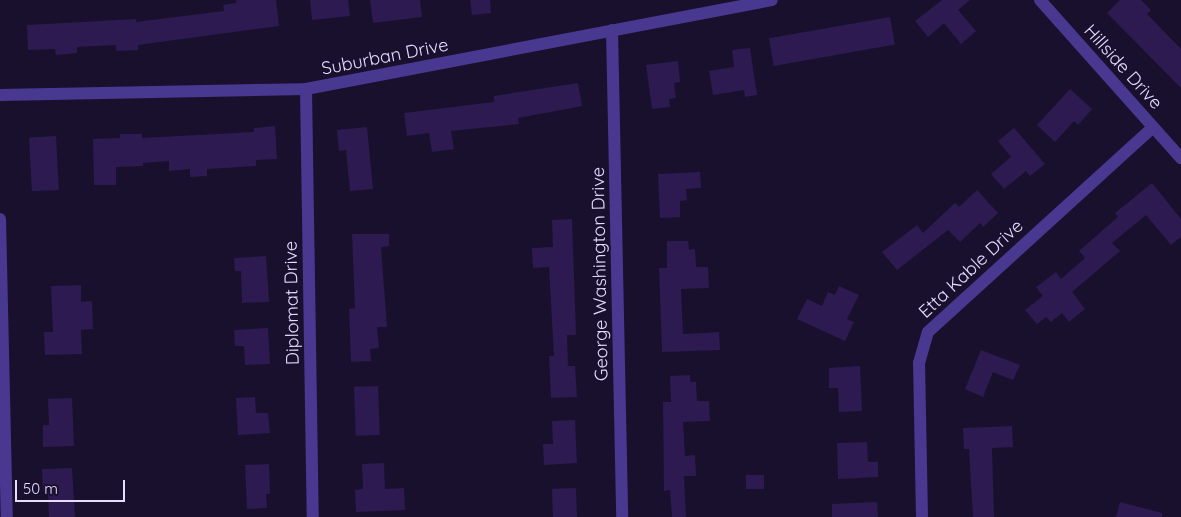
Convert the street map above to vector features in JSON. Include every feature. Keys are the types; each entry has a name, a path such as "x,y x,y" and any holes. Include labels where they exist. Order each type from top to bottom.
{"street":[{"name":"Suburban Drive","path":"0,95 306,89 772,0"},
{"name":"Hillside Drive","path":"1040,0 1181,158"},
{"name":"George Washington Drive","path":"612,30 622,517"},
{"name":"Diplomat Drive","path":"306,89 313,517"},
{"name":"Etta Kable Drive","path":"922,517 919,362 928,332 1153,127"},
{"path":"0,219 7,517"}],"building":[{"path":"236,0 276,0 279,26 138,45 138,50 116,51 116,45 77,47 77,53 56,55 55,49 28,50 27,25 136,19 136,22 224,11 223,5 236,3"},
{"path":"310,0 348,0 350,16 312,20"},
{"path":"370,0 420,0 422,17 373,23"},
{"path":"470,0 490,0 491,13 472,15"},
{"path":"942,0 970,0 958,10 976,31 961,44 944,23 928,37 915,21"},
{"path":"1120,0 1141,0 1151,10 1147,14 1181,49 1181,88 1107,13"},
{"path":"890,17 895,45 774,66 769,38"},
{"path":"750,48 757,95 745,97 744,90 713,95 709,71 734,67 732,50"},
{"path":"678,61 680,82 674,83 676,98 669,99 670,107 652,109 646,65"},
{"path":"578,83 582,106 518,118 519,124 451,131 454,149 432,152 429,133 407,136 404,113 494,102 494,96"},
{"path":"1070,89 1092,109 1078,125 1074,121 1055,142 1037,125"},
{"path":"275,126 277,159 256,160 256,166 207,169 207,176 190,177 190,169 169,171 169,161 143,163 143,166 116,167 116,185 94,185 93,139 120,138 120,134 142,134 142,138 254,132 254,128"},
{"path":"367,127 373,189 350,191 346,150 339,151 337,130"},
{"path":"1014,128 1045,164 1030,176 1026,171 1004,189 991,174 1011,157 998,141"},
{"path":"56,136 59,190 32,191 29,137"},
{"path":"700,172 701,188 686,189 687,200 680,201 680,217 660,218 658,174"},
{"path":"1152,183 1181,219 1181,237 1171,245 1146,215 1112,243 1120,251 1072,292 1085,309 1069,322 1062,313 1051,322 1046,317 1037,324 1025,310 1043,296 1036,287 1056,272 1061,279 1085,258 1079,251 1118,217 1115,213"},
{"path":"977,190 998,213 983,227 980,223 960,242 948,230 897,270 882,252 917,225 923,233 955,203 959,207"},
{"path":"572,219 576,335 567,335 568,366 575,366 577,397 551,398 549,356 554,356 549,267 533,268 532,248 553,247 552,220"},
{"path":"352,234 389,234 389,246 381,247 387,327 377,327 379,348 370,349 371,361 351,362 349,309 355,308"},
{"path":"667,241 688,241 689,250 695,249 696,267 708,267 709,288 681,289 683,334 719,332 720,350 662,352 659,268 667,268"},
{"path":"266,256 269,302 242,303 241,271 235,271 234,258"},
{"path":"81,285 81,302 92,301 93,329 81,330 82,354 45,355 44,332 53,332 51,286"},
{"path":"839,286 859,295 847,319 854,322 845,341 797,319 807,299 822,306 828,292 835,295"},
{"path":"268,328 270,364 245,365 244,346 235,346 234,330"},
{"path":"981,350 1020,365 1013,380 993,372 983,397 965,389"},
{"path":"860,366 862,411 839,412 838,388 829,388 829,368"},
{"path":"690,375 690,382 696,382 697,401 709,401 710,421 683,422 685,456 695,455 696,476 684,476 686,517 672,517 670,490 664,491 663,402 671,402 670,376"},
{"path":"378,386 380,435 356,436 354,387"},
{"path":"255,397 256,413 268,413 270,433 238,435 236,398"},
{"path":"72,398 74,446 43,447 43,425 49,425 48,399"},
{"path":"575,420 577,463 544,465 543,444 553,444 552,421"},
{"path":"1012,426 1013,447 992,448 994,517 973,517 969,449 964,449 963,428"},
{"path":"867,442 868,462 878,462 878,477 838,479 837,443"},
{"path":"384,463 385,489 404,488 405,510 356,512 355,490 363,489 362,464"},
{"path":"269,464 270,494 266,494 267,508 247,509 245,465"},
{"path":"72,468 75,517 49,517 48,491 43,491 42,469"},
{"path":"746,475 764,475 764,489 746,489"},
{"path":"576,488 577,517 553,517 552,489"},
{"path":"877,502 878,517 832,517 832,504"},
{"path":"1120,502 1162,513 1162,517 1116,517"}]}
